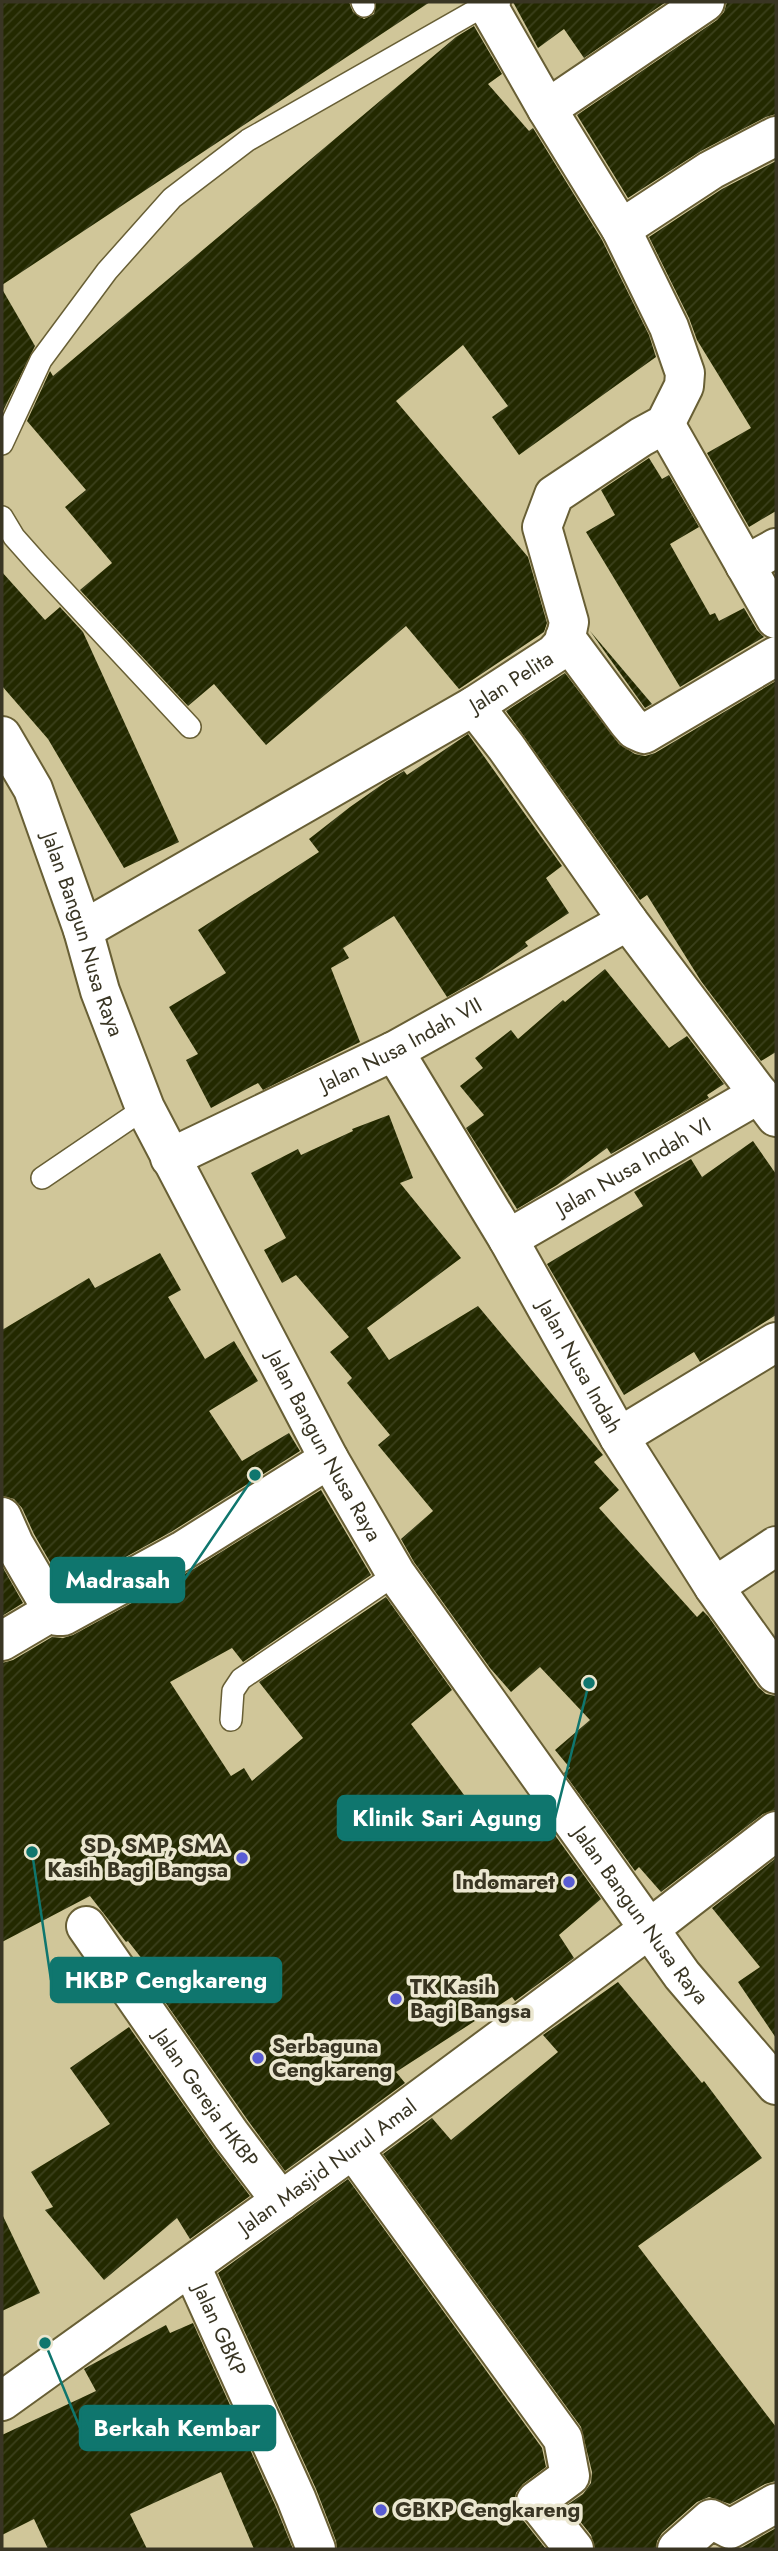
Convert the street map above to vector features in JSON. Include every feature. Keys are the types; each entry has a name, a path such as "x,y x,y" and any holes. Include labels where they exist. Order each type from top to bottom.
{"street":[{"path":"547,109 705,2"},
{"path":"489,3 547,109 621,229 669,327 685,373 684,386 665,424 760,557 776,620"},
{"path":"621,229 711,170 776,136"},
{"name":"Jalan Pelita","path":"83,930 474,706 554,654 565,642 569,622 542,527 554,495 665,424"},
{"path":"565,637 628,722 635,730 644,734 776,656"},
{"path":"474,706 506,747 628,921 768,1106"},
{"name":"Jalan Bangun Nusa Raya","path":"2,736 33,789 83,930 100,991 145,1108 329,1460 396,1574 649,1929 682,1975 776,2085"},
{"name":"Jalan Nusa Indah VII","path":"170,1158 394,1051 628,921"},
{"name":"Jalan Nusa Indah","path":"394,1051 508,1239 619,1437 715,1587 776,1674"},
{"name":"Jalan Nusa Indah VI","path":"508,1239 768,1106"},
{"path":"619,1437 776,1342"},
{"path":"2,1517 14,1544 53,1611 57,1616 63,1616 182,1551 329,1460"},
{"path":"715,1587 776,1546"},
{"path":"2,1641 53,1611"},
{"name":"Jalan Masjid Nurul Amal","path":"2,2401 353,2149 776,1831"},
{"name":"Jalan Gereja HKBP","path":"86,1926 231,2135 281,2201"},
{"path":"353,2149 563,2439 570,2476 537,2501 574,2549"},
{"name":"Jalan GBKP","path":"191,2266 296,2498 316,2549"},
{"path":"677,2549 711,2519 730,2529 776,2502"}],"lane":[{"path":"2,444 41,360 107,271 172,198 248,140 489,3"},
{"path":"2,517 22,546 190,726"},
{"path":"42,1178 145,1108"},
{"path":"231,1720 233,1691 241,1679 396,1574"}],"building":[{"path":"2,2 349,2 353,12 364,19 374,14 376,2 430,2 2,285"},
{"path":"513,2 666,2 584,58 564,29 538,48"},
{"path":"727,2 776,2 776,114 701,151 628,198 577,115 717,20 724,12"},
{"path":"474,26 502,74 488,84 529,131 533,128 602,240 649,335 656,357 519,455 492,417 508,406 463,345 396,401 528,557 547,623 544,632 459,689 406,626 266,745 214,684 188,706 80,590 112,563 65,507 86,490 27,421 50,371 53,376 456,37"},
{"path":"776,161 776,511 749,527 707,453 751,428 697,340 649,237 722,189"},
{"path":"2,289 35,346 2,413"},
{"path":"649,458 662,479 669,475 699,527 670,544 710,615 715,613 719,621 744,608 764,637 680,687 586,532 615,515 601,490"},
{"path":"2,572 45,620 60,607 83,632 179,842 124,868 48,739 2,686"},
{"path":"590,631 613,658 652,704 645,708"},
{"path":"565,673 619,744 635,754 645,756 655,753 776,681 776,1052 761,1061 701,981 647,895 640,900 506,711"},
{"path":"468,734 562,866 546,878 569,913 525,942 528,946 447,997 394,916 343,948 349,958 331,968 360,1042 263,1090 258,1083 211,1108 186,1060 198,1054 169,1007 226,973 198,930 319,852 309,839 350,807 404,771 407,775"},
{"path":"605,969 669,1048 687,1036 724,1084 707,1095 709,1098 611,1154 607,1148 557,1185 517,1209 466,1128 484,1115 460,1086 483,1068 475,1058 511,1030 518,1039 563,1000 565,1002"},
{"path":"389,1115 413,1178 400,1183 461,1258 367,1328 389,1360 478,1306 603,1455 594,1462 619,1490 599,1508 697,1617 703,1611 708,1616 758,1687 766,1694 776,1696 776,1810 763,1814 661,1892 639,1867 635,1871 564,1773 570,1768 555,1750 590,1720 540,1667 511,1692 490,1668 414,1562 401,1539 433,1511 378,1445 390,1435 347,1383 352,1378 330,1352 349,1337 296,1275 282,1283 264,1250 286,1238 251,1173 298,1149 301,1155 353,1131 352,1129"},
{"path":"753,1141 776,1174 776,1315 700,1362 694,1352 624,1395 547,1264 643,1206 634,1192 691,1159 702,1177"},
{"path":"160,1253 181,1290 168,1297 205,1359 234,1341 258,1381 209,1411 242,1461 289,1433 300,1451 171,1532 66,1590 22,1508 14,1499 2,1496 2,1330 89,1278 95,1288"},
{"path":"321,1490 371,1575 243,1662 232,1648 170,1682 231,1776 244,1768 252,1781 303,1738 259,1682 386,1597 452,1690 411,1724 494,1835 531,1802 601,1899 559,1935 574,1958 515,2001 512,1997 396,2072 405,2083 285,2171 165,2002 172,1997 90,1896 2,1942 2,1663 13,1660 52,1637 73,1635 192,1570"},
{"path":"2,1566 23,1603 2,1616"},
{"path":"776,1858 776,2038 738,1982 760,1967 712,1908"},
{"path":"618,1982 702,2083 704,2081 762,2158 638,2246 776,2427 776,2481 765,2484 730,2504 709,2497 697,2502 662,2533 656,2549 595,2549 591,2535 567,2505 583,2494 591,2483 592,2472 581,2427 383,2154 432,2118 451,2140 558,2052 543,2035"},
{"path":"129,2027 250,2196 190,2239 177,2218 104,2280 45,2210 53,2207 31,2172 110,2124 70,2068"},
{"path":"348,2179 542,2448 546,2467 523,2484 516,2493 514,2503 519,2515 546,2549 337,2549 316,2489 218,2273"},
{"path":"2,2214 40,2293 2,2311"},
{"path":"193,2323 293,2549 254,2549 221,2472 130,2514 147,2549 48,2549 34,2519 2,2535 2,2435 96,2391 84,2369 89,2366 166,2325 170,2333"},
{"path":"776,2528 776,2549 737,2549 741,2548"}],"place":[{"name":"Madrasah","path":"255,1475"},
{"name":"Klinik Sari Agung","path":"589,1683"},
{"name":"HKBP Cengkareng","path":"32,1852"},
{"name":"SD, SMP, SMA Kasih Bagi Bangsa","path":"242,1858"},
{"name":"Indomaret","path":"569,1882"},
{"name":"TK Kasih Bagi Bangsa","path":"396,1999"},
{"name":"Serbaguna Cengkareng","path":"258,2058"},
{"name":"Berkah Kembar","path":"45,2343"},
{"name":"GBKP Cengkareng","path":"381,2510"}]}
